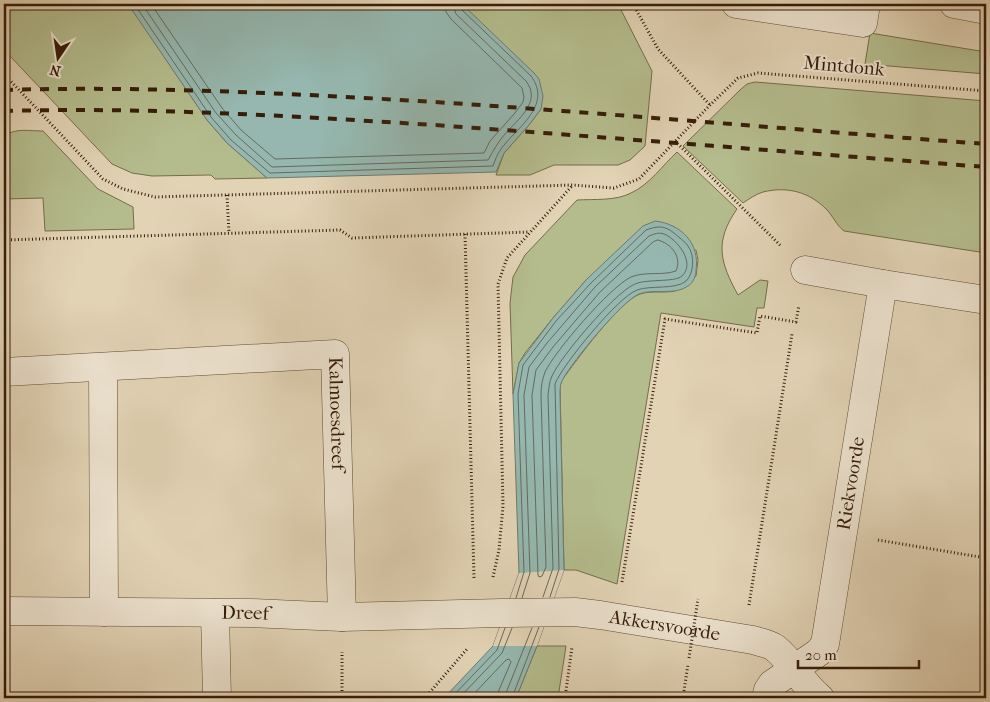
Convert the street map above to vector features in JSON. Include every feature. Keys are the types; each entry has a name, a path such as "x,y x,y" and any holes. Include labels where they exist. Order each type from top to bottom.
{"street":[{"path":"736,4 864,23 866,4"},
{"path":"954,4 986,10"},
{"path":"805,270 986,300"},
{"name":"Riekvoorde","path":"766,698 772,684 819,652 825,644 883,284"},
{"name":"Kalmoesdreef","path":"4,372 335,354 342,616"},
{"path":"103,367 104,612"},
{"name":"Dreef","path":"4,612 216,613 342,616 487,613"},
{"path":"216,613 217,698"},
{"name":"Akkersvoorde","path":"487,613 576,613 753,640 774,648 794,668 810,690 820,698"}],"path":[{"path":"633,4 658,49 710,104"},
{"name":"Mintdonk","path":"4,74 103,179 123,189 155,197 573,185 614,188 640,178 710,104 738,78 758,73 986,91"},
{"path":"616,618 665,319 757,333 760,316 796,322 805,270 675,142"},
{"path":"425,698 481,633 487,613 499,550 503,506 498,284 507,258 573,185"},
{"path":"228,195 229,233"},
{"path":"4,240 340,230 352,238 529,232"},
{"path":"465,234 487,613"},
{"path":"741,605 749,606 792,334"},
{"path":"843,535 986,558"},
{"path":"683,698 698,599 707,600"},
{"path":"565,698 576,613"},
{"path":"342,616 342,698"}],"green space":[{"path":"8,4 131,4 133,10 207,120 227,143 267,178 215,179 211,175 152,176 132,173 112,164 9,55"},
{"path":"462,4 618,4 652,71 645,146 630,160 618,165 554,165 530,175 496,175 504,153 541,109"},
{"path":"870,33 986,52 986,74 865,64"},
{"path":"755,82 986,101 986,253 844,231 820,204 806,195 789,190 763,192 743,203 683,146 741,89 747,84"},
{"path":"15,131 43,131 98,189 133,207 134,229 45,231 43,198 4,199 4,139"},
{"path":"677,152 737,209 725,232 722,252 727,272 738,295 760,280 768,281 764,308 757,308 754,327 661,313 617,584 576,570 564,570 560,386 562,380 598,332 631,299 640,294 650,292 678,290 696,276 698,260 696,250 587,279 525,353 519,363 513,394 510,303 513,277 525,255 577,200 625,196 650,180"},
{"path":"537,646 566,646 558,698 516,698"}],"water":[{"path":"131,4 462,4 539,79 543,96 541,109 504,153 496,172 267,178 227,143 207,120 132,10"},
{"path":"655,221 673,226 687,236 692,243 696,260 695,277 690,285 677,291 645,292 631,299 598,333 562,381 560,394 564,570 516,698 444,698 493,646 519,573 513,394 519,363 553,318 587,279 643,226"}],"pier":[{"path":"564,570 537,646 493,646 519,573"}],"railway":[{"path":"4,90 160,90 367,98 986,144"},
{"path":"4,111 165,111 327,118 986,167"}]}
